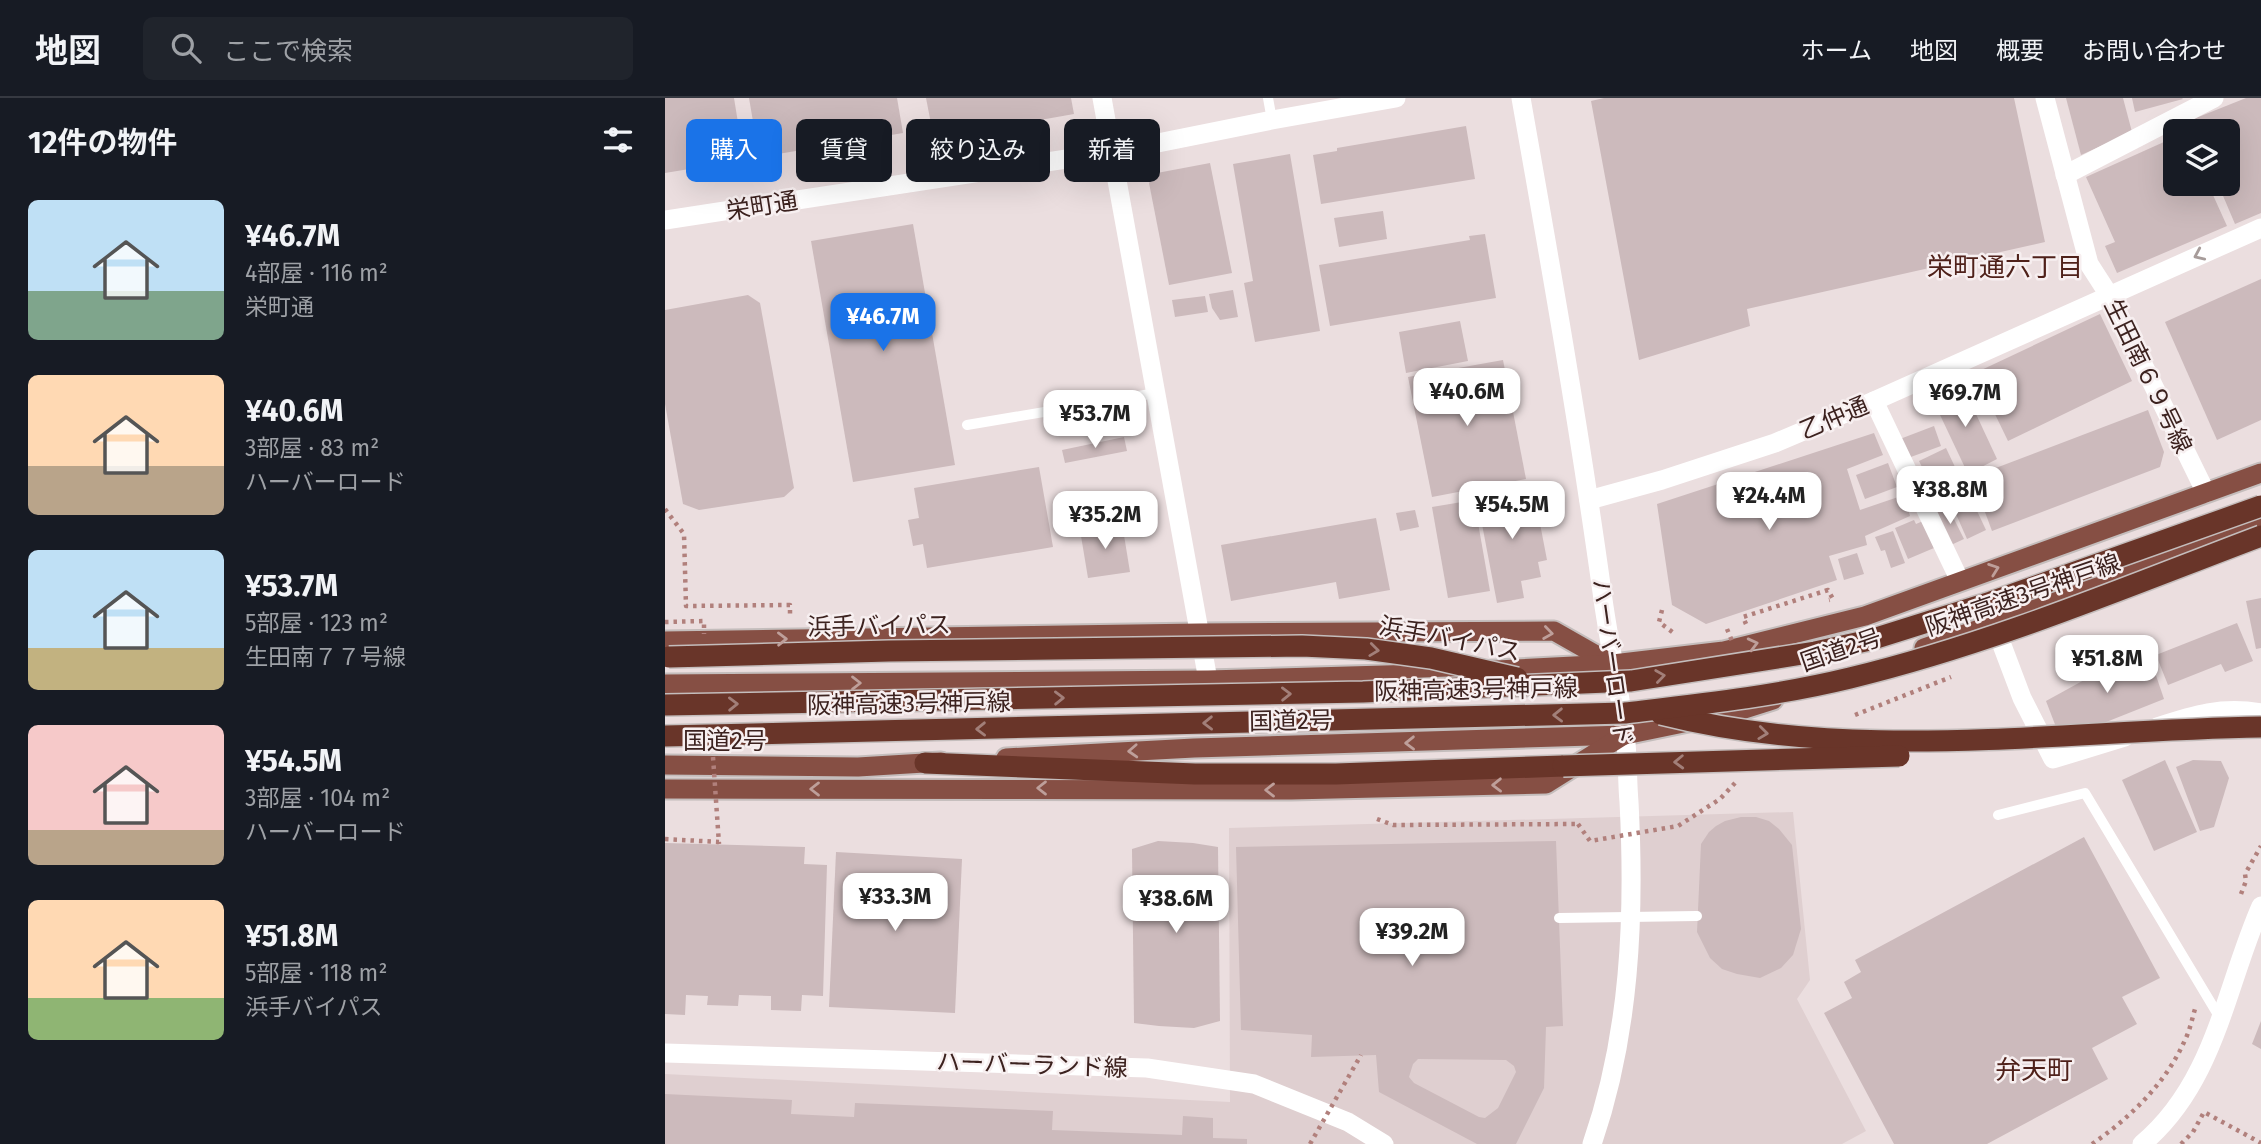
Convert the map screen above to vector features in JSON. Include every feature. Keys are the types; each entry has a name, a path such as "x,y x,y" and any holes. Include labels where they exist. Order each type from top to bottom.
{"highway":[{"name":"国道2号","path":"665,684 1208,680 1419,674 1613,664 1724,651 1865,616 2261,473"},
{"name":"阪神高速3号神戸線","path":"665,705 1363,692 1631,681 1815,652 1870,640 1991,602 2261,506"},
{"name":"国道2号","path":"665,765 858,767 1194,748 1625,735 1732,713 1994,624 2261,524"},
{"name":"阪神高速3号神戸線","path":"665,736 1625,713 1709,703 1784,692 1911,662 2092,600 2261,536"},
{"path":"665,641 1554,631 1613,664"},
{"name":"浜手バイパス","path":"665,657 931,650 1302,646 1366,649 1431,658 1670,717 1812,739 1880,742 1973,740 2261,727"},
{"path":"665,789 1291,790 1546,784 1625,735"},
{"path":"925,763 1195,774 1336,774 1972,754 2261,740"}],"street":[{"path":"1102,98 1106,119"},
{"name":"栄町通","path":"1160,142 1396,98"},
{"name":"ハーバーロード","path":"1521,98 1589,500 1625,735 1631,850 1630,935 1620,1034 1601,1119 1592,1144"},
{"name":"生田南６９号線","path":"2045,98 2089,264 2109,295 2206,493"},
{"path":"2064,175 2214,98"},
{"name":"栄町通","path":"665,220 1064,159"},
{"path":"1117,182 1208,680"},
{"name":"乙仲通","path":"1589,500 1662,480 1775,443 2261,228"},
{"path":"1874,401 1960,581"},
{"path":"1994,624 2022,698 2053,759 2201,713 2239,709 2261,713"},
{"path":"2142,1144 2164,1123 2192,1086 2221,1021 2250,930 2261,906"},
{"name":"ハーバーランド線","path":"665,1053 1147,1068 1254,1084 1349,1122 1384,1144"}],"lane":[{"path":"1268,98 1272,120"},
{"path":"967,425 1156,393"},
{"path":"1998,815 2085,793 2221,1021"},
{"path":"1559,918 1697,916"}],"path":[{"path":"665,509 684,534 686,606 790,605 790,618 778,619"},
{"path":"1659,622 1662,610"},
{"path":"703,621 716,621"},
{"path":"1897,698 1957,674"},
{"path":"1377,819 1393,824 1578,824"},
{"path":"665,839 719,842"},
{"path":"1310,1144 1361,1055"},
{"path":"2181,1144 2193,1132 2204,1112 2261,1143"}],"shaded area":[{"path":"1793,812 1810,980 1797,999 1866,1131 1842,1144 665,1144 665,1074 1230,1102 1229,828"}],"building":[{"path":"665,98 734,98 737,119 686,119 686,170 665,173"},
{"path":"749,98 897,98 903,133 892,135 892,119 796,119 796,151 782,153 782,119 753,119"},
{"path":"926,98 1071,98 1074,114 1046,119 930,119"},
{"path":"1604,98 2014,98 2045,242 1747,309 1750,326 1639,360 1591,101"},
{"path":"2066,98 2123,98 2132,132 2081,155"},
{"path":"2132,98 2182,98 2183,99 2135,112"},
{"path":"2246,98 2261,98 2261,213 2235,224 2223,196 2240,196 2240,119 2194,119"},
{"path":"1466,126 1475,179 1321,204 1313,155 1337,151 1337,148"},
{"path":"2163,142 2163,196 2213,196 2227,226 2117,273 2105,246 2115,242 2086,177"},
{"path":"1290,154 1320,331 1255,342 1244,283 1253,281 1233,164"},
{"path":"1210,163 1232,273 1169,285 1149,183 1160,182 1160,172"},
{"path":"1383,211 1387,239 1339,247 1334,218"},
{"path":"913,224 955,465 853,482 811,241"},
{"path":"1485,234 1496,298 1330,326 1319,265 1470,240 1469,236"},
{"path":"2261,279 2261,420 2217,440 2165,322"},
{"path":"1233,290 1238,317 1220,320 1212,308 1209,294"},
{"path":"748,295 760,303 794,488 784,497 699,510 683,504 665,404 665,310"},
{"path":"1205,296 1208,312 1175,317 1172,300"},
{"path":"2100,314 2132,381 2008,441 1975,373"},
{"path":"1460,321 1468,361 1406,373 1399,332"},
{"path":"1503,360 1526,479 1432,497 1408,377"},
{"path":"1962,384 1997,459 1968,474 1932,398"},
{"path":"2148,410 2164,452 2160,467 1992,531 1972,477"},
{"path":"1934,426 1941,446 1908,458 1900,439"},
{"path":"1874,433 1883,455 1847,469 1860,510 1904,495 1910,516 1865,536 1867,545 1829,556 1837,580 1706,624 1672,605 1657,504"},
{"path":"1124,437 1127,451 1065,463 1062,450"},
{"path":"1946,448 1955,467 1928,479 1919,461"},
{"path":"1888,463 1897,487 1865,499 1856,475"},
{"path":"1039,467 1053,547 927,568 923,544 913,546 908,520 919,518 914,488"},
{"path":"1957,469 1967,490 1936,504 1926,484"},
{"path":"1533,487 1547,560 1538,562 1541,577 1521,581 1524,598 1497,603 1477,498"},
{"path":"1970,496 1986,530 1967,539 1952,505"},
{"path":"1474,500 1490,591 1448,598 1432,507"},
{"path":"1948,507 1964,539 1951,545 1936,512"},
{"path":"1415,510 1419,527 1400,531 1396,513"},
{"path":"1376,518 1390,590 1339,599 1336,582 1231,601 1221,545"},
{"path":"1914,520 1916,524 1923,521 1934,548 1908,559 1895,528"},
{"path":"1122,523 1130,572 1088,578 1080,530"},
{"path":"1893,531 1905,563 1891,568 1885,550 1881,551 1875,537"},
{"path":"1857,553 1864,574 1844,580 1838,559"},
{"path":"2261,598 2261,648 2256,649 2246,601"},
{"path":"2237,623 2253,661 2225,672 2221,664 2168,685 2156,655"},
{"path":"2146,646 2164,699 2061,740 2046,701"},
{"path":"2165,760 2197,832 2154,851 2122,780"},
{"path":"2193,760 2221,761 2229,778 2214,827 2200,831 2176,767"},
{"path":"1741,817 1756,817 1769,821 1792,845 1801,929 1793,955 1781,968 1760,978 1722,969 1710,958 1697,932 1701,844 1716,826"},
{"path":"2084,837 2160,978 2122,997 2137,1024 2092,1048 2108,1079 1987,1144 1894,1144 1824,1013 1852,998 1844,982 1861,972 1855,960"},
{"path":"1158,841 1218,847 1220,1021 1194,1028 1134,1023 1132,849"},
{"path":"1556,841 1563,1026 1546,1027 1544,1088 1516,1144 1477,1144 1379,1092 1376,1055 1311,1057 1312,1035 1241,1030 1236,847","holes":["1418,1059 1506,1060 1514,1066 1516,1072 1498,1108 1485,1118 1414,1083 1409,1077 1413,1064"]},
{"path":"665,843 805,847 804,864 827,865 823,996 802,995 801,1011 771,1010 771,996 739,995 738,1006 707,1005 708,996 686,995 685,1015 665,1014"},
{"path":"836,852 962,859 955,1013 829,1007"},
{"path":"2261,1021 2261,1049 2252,1044"},
{"path":"665,1094 792,1100 791,1114 854,1117 855,1103 1053,1111 1052,1130 1182,1135 1183,1116 1213,1118 1213,1138 1247,1139 1247,1144 665,1144"}],"district":[{"name":"栄町通六丁目","path":"2005,267"},
{"name":"弁天町","path":"2034,1070"}]}
